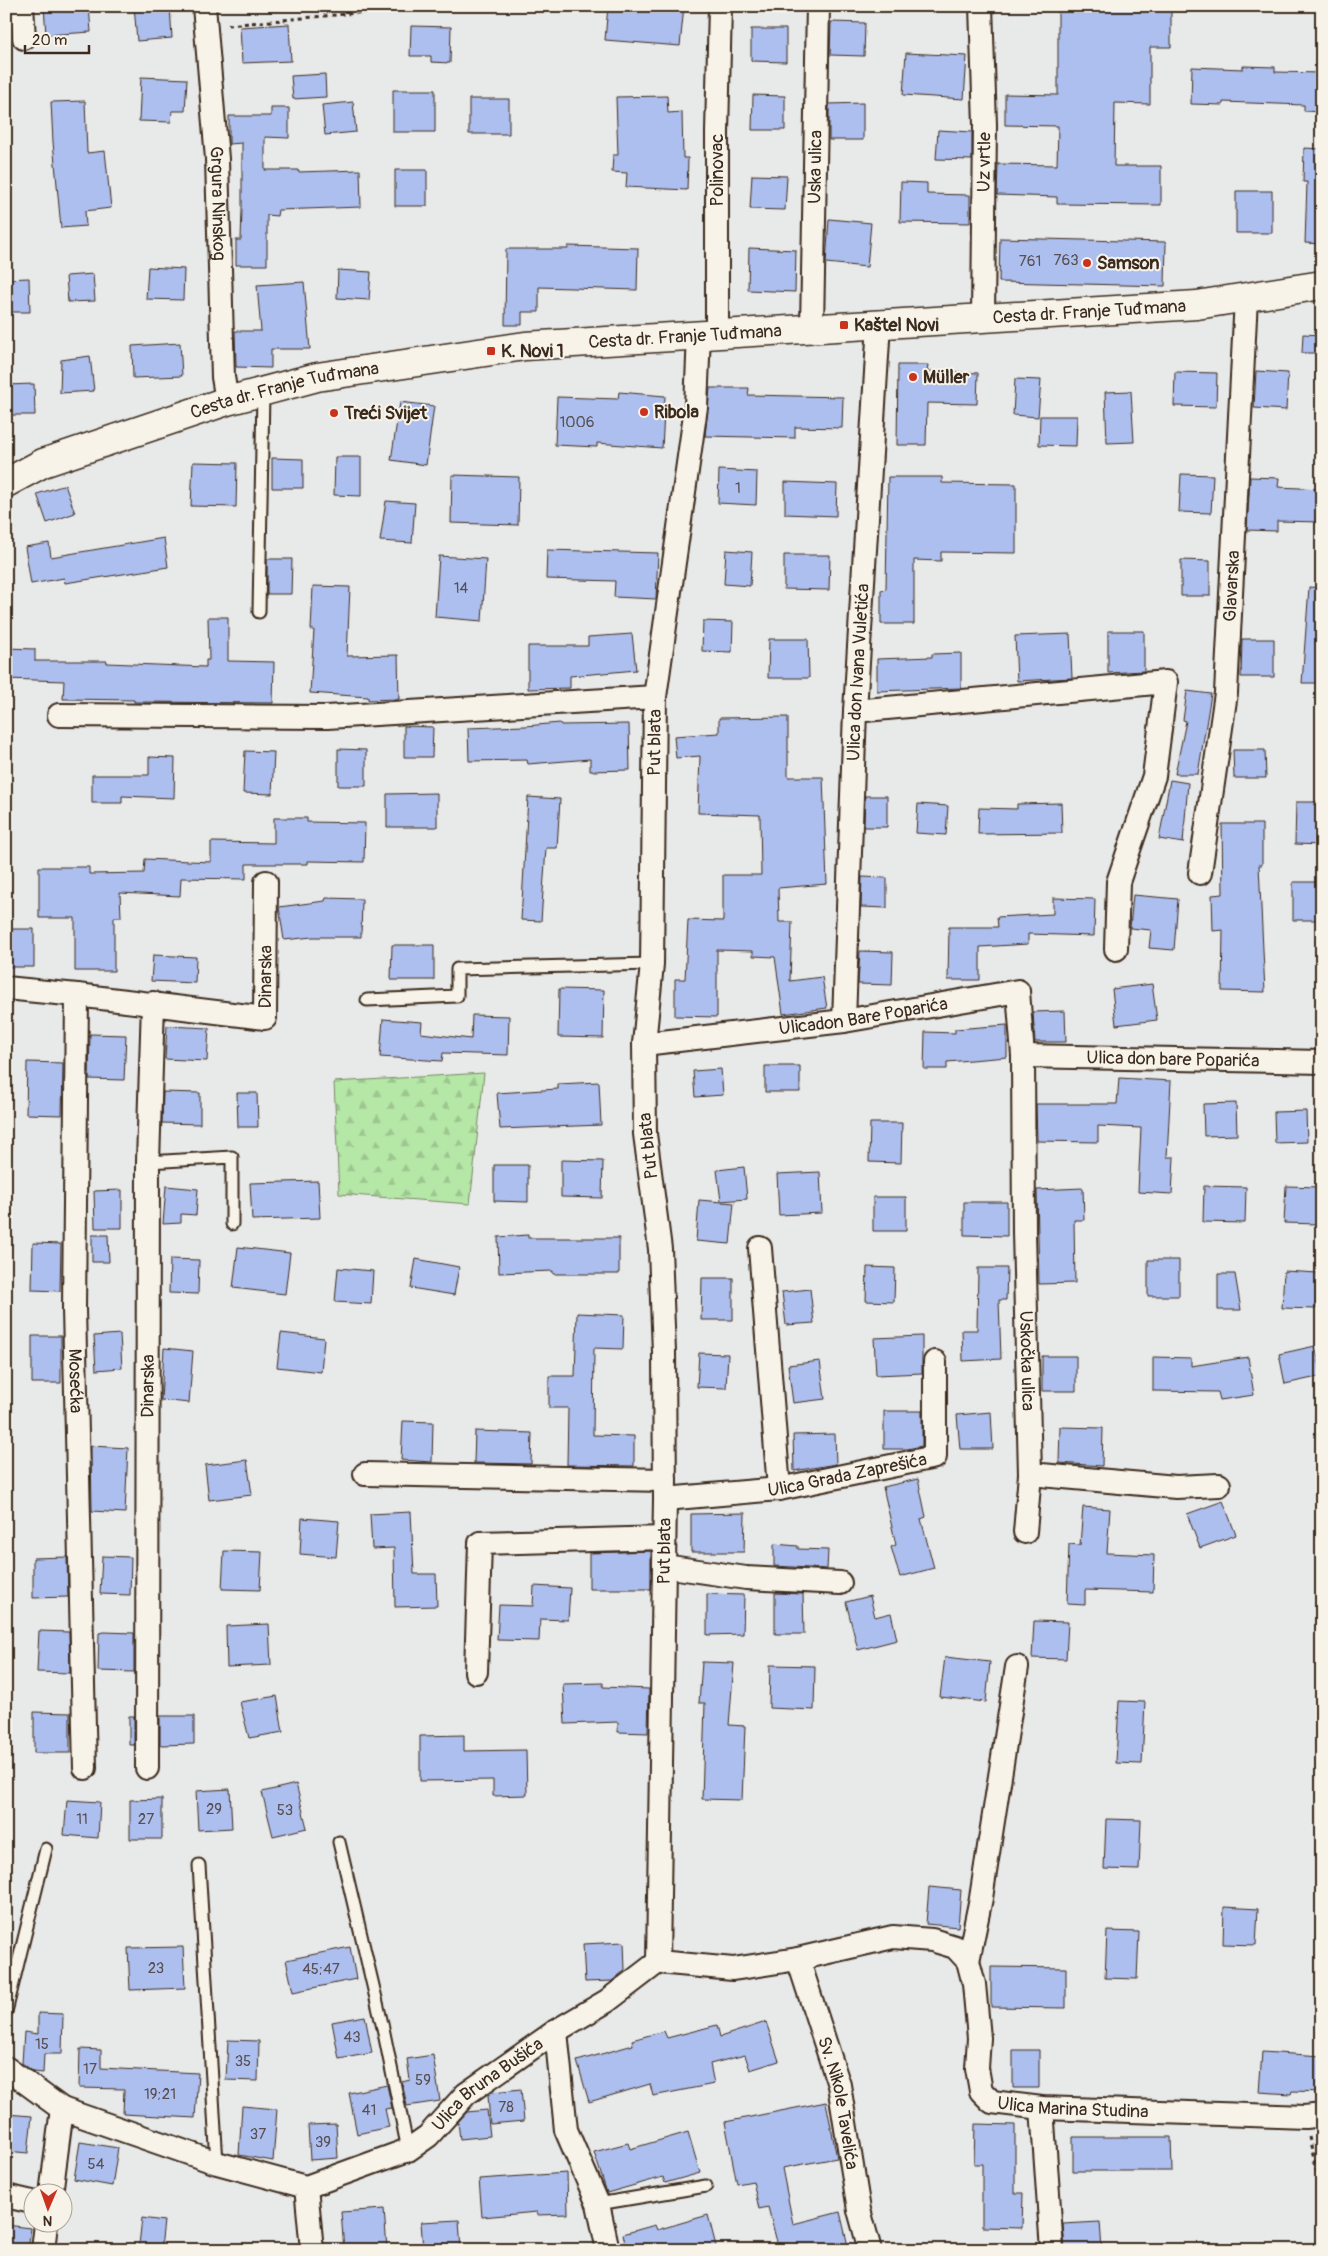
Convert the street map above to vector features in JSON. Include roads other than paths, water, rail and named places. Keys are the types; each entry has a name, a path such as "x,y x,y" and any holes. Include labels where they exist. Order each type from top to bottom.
{"main road":[{"name":"Cesta dr. Franje Tuđmana","path":"6,483 43,463 227,401 317,377 525,346 708,333 1197,305 1322,285"}],"street":[{"path":"22,6 24,38"},
{"name":"Polinovac","path":"708,333 717,132 720,6"},
{"name":"Uska ulica","path":"812,327 818,6"},
{"name":"Uz vrtle","path":"981,6 985,125 983,318"},
{"name":"Grgura Ninskog","path":"204,17 217,159 223,377 227,401"},
{"name":"Glavarska","path":"1200,873 1226,693 1246,298"},
{"name":"Ulica don Ivana Vuletića","path":"844,1021 855,711 879,324"},
{"name":"Put blata","path":"658,1962 665,1490 664,1352 660,1249 645,1134 644,1044 652,964 655,697 696,407 699,362 708,333"},
{"path":"855,711 1166,682 1154,776 1118,882 1116,949"},
{"path":"59,715 327,717 655,697"},
{"name":"Dinarska","path":"6,988 77,994 265,1018 266,882"},
{"name":"Ulicadon Bare Poparića","path":"644,1044 844,1021 1018,991 1024,1056"},
{"name":"Mosećka","path":"77,994 74,1309 85,1768"},
{"name":"Dinarska","path":"147,1768 148,1162 153,1003"},
{"name":"Ulica don bare Poparića","path":"1024,1056 1322,1062"},
{"name":"Uskočka ulica","path":"1024,1056 1024,1232 1030,1474 1025,1532"},
{"path":"760,1248 779,1489"},
{"name":"Ulica Grada Zaprešića","path":"365,1474 665,1490 779,1489 935,1457 935,1362"},
{"path":"1030,1474 1176,1487 1219,1485"},
{"path":"476,1672 480,1543 664,1538"},
{"path":"664,1566 746,1578 840,1583"},
{"path":"968,1961 981,1898 1016,1667"},
{"path":"658,1962 734,1969 798,1959 893,1937 932,1940 955,1947 968,1961"},
{"name":"Sv. Nikole Tavelića","path":"798,1959 839,2085 859,2210 870,2250"},
{"name":"Ulica Marina Studina","path":"968,1961 975,1993 979,2038 977,2068 981,2091 992,2102 1042,2108 1314,2116"},
{"name":"Ulica Bruna Bušića","path":"306,2187 408,2150 428,2136 466,2094 556,2031 607,2001 658,1962"},
{"path":"556,2031 566,2130 598,2204 608,2250"},
{"path":"6,2068 62,2109 217,2162 306,2187 312,2250"},
{"path":"1042,2108 1052,2250"},
{"path":"52,2184 62,2109"},
{"path":"6,2196 22,2200"},
{"path":"43,2250 45,2234"}],"lane":[{"path":"259,612 263,392"},
{"path":"367,1000 456,996 458,969 652,964"},
{"path":"148,1162 232,1157 232,1224"},
{"path":"339,1842 383,2028 408,2150"},
{"path":"6,2012 46,1849"},
{"path":"199,1865 217,2162"},
{"path":"598,2204 706,2186"}],"place":[{"name":"Samson","path":"1087,263"},
{"name":"Kaštel Novi","path":"844,325"},
{"name":"K. Novi 1","path":"491,351"},
{"name":"Müller","path":"913,377"},
{"name":"Ribola","path":"644,412"},
{"name":"Treći Svijet","path":"334,413"}]}
